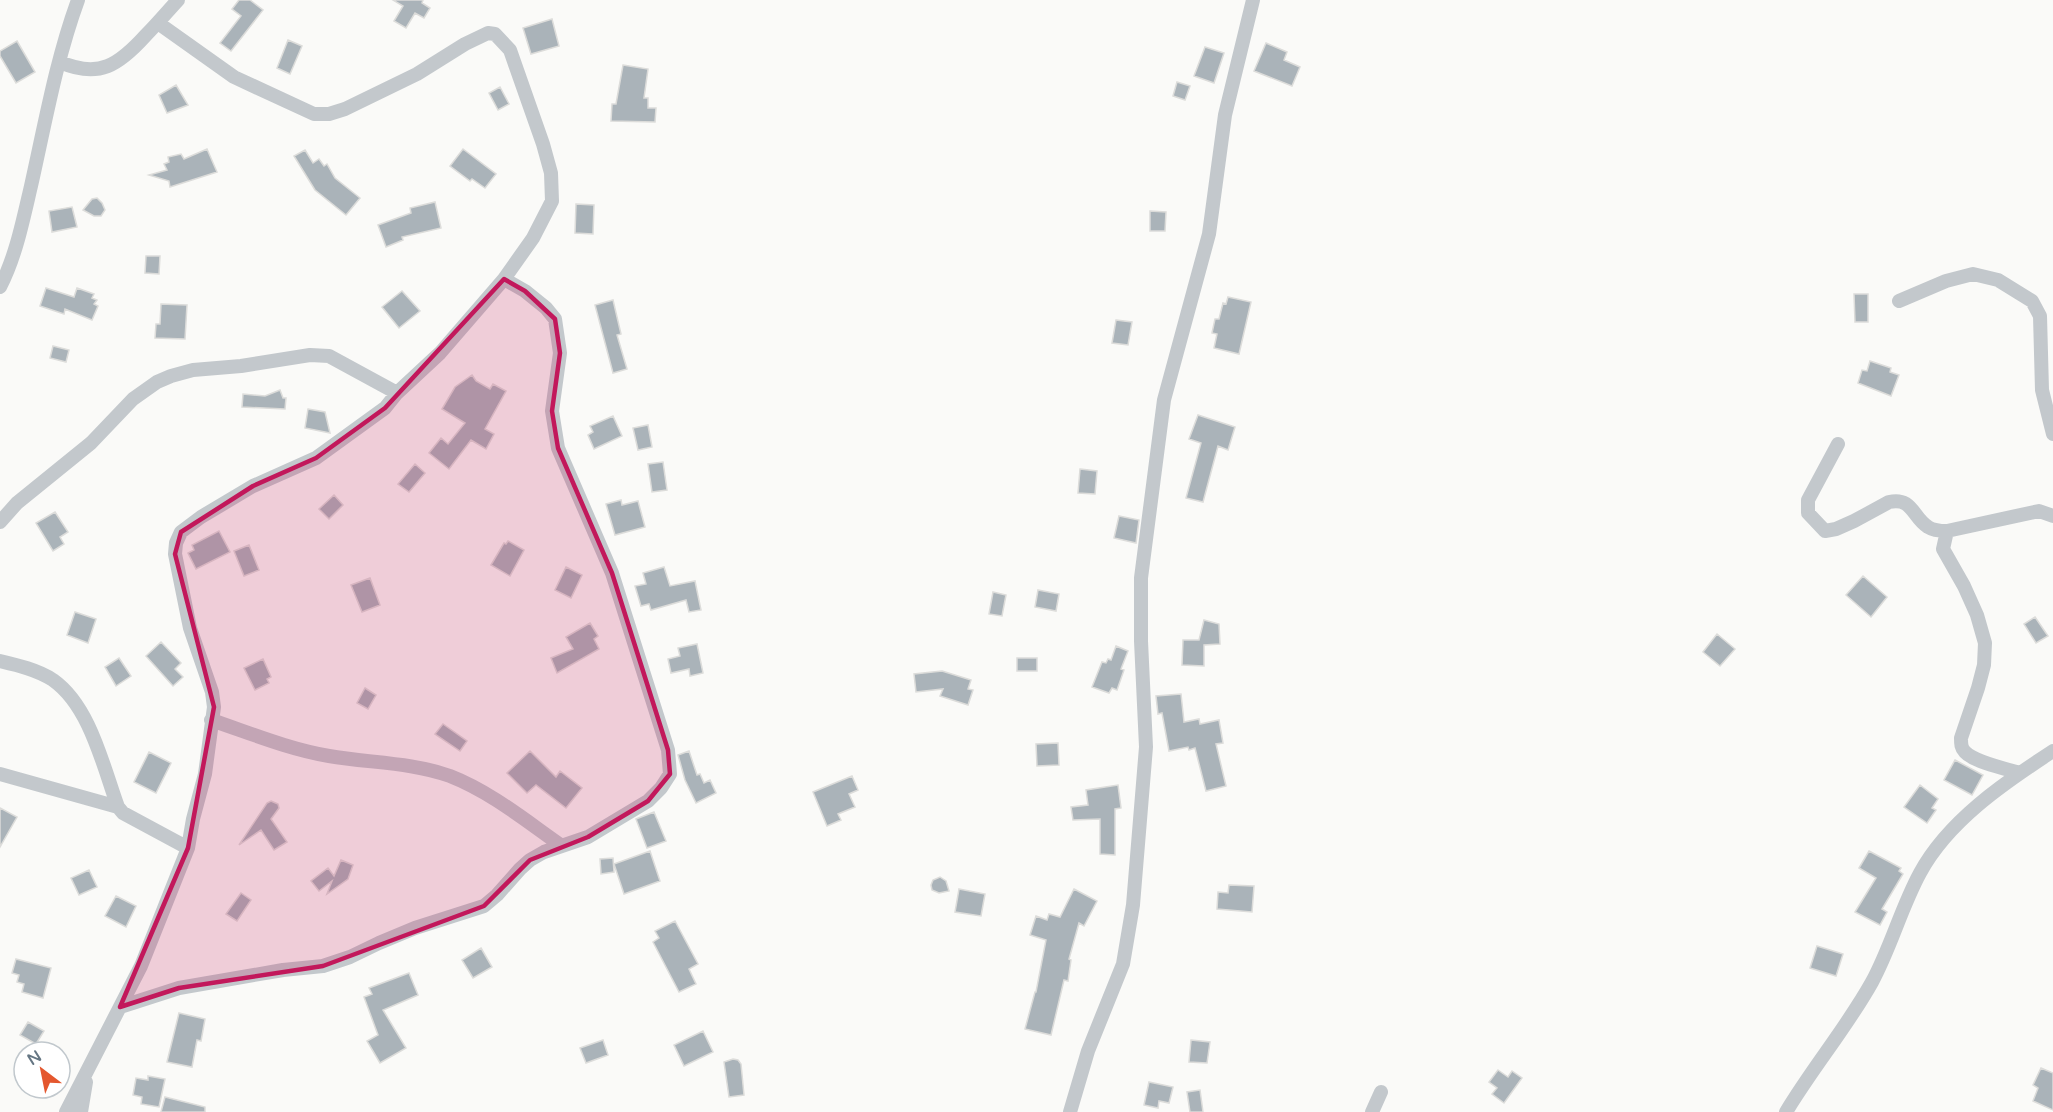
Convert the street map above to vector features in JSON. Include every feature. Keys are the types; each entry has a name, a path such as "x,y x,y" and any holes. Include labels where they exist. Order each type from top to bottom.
{"street":[{"path":"0,287 8,271 24,216 60,62 78,0"},
{"path":"60,62 73,68 88,70 102,69 121,61 178,0"},
{"path":"1070,1112 1088,1051 1123,964 1133,905 1146,747 1141,641 1141,578 1164,400 1209,234 1225,115 1253,0"},
{"path":"66,1112 141,966 188,848 205,774 214,707 212,692 190,628 175,554 176,543 181,532 201,517 253,486 316,458 385,408 397,393 440,353 504,279 533,238 552,201 551,173 543,144 510,50 495,34 488,33 465,44 417,74 345,109 328,114 314,114 234,77 158,23"},
{"path":"1899,301 1946,281 1973,274 1998,280 2032,301 2040,316 2042,390 2053,434"},
{"path":"120,1007 179,988 283,970 323,966 350,957 415,928 484,906 497,896 530,860 544,852 588,837 648,801 661,788 670,774 668,750 612,573 558,448 552,411 560,353 555,319 546,308 525,291 504,279"},
{"path":"0,522 17,503 91,443 133,399 171,376 193,370 241,366 310,355 329,357 397,393"},
{"path":"1839,444 1808,500 1808,513 1825,531 1836,529 1889,502 1898,500 1907,504 1926,526 1934,530 1947,531 2039,511 2053,516"},
{"path":"1947,531 1943,549 1977,615 1985,643 1984,665 1961,738 1961,745 1963,750 1972,757 2020,773"},
{"path":"0,661 18,665 52,679 74,699 88,726 118,807 123,813 188,848"},
{"path":"211,720 287,746 326,755 410,766 448,776 477,788 562,846"},
{"path":"1786,1112 1872,982 1895,934 1907,898 1920,872 1939,843 1973,810 2020,773 2053,751"},
{"path":"0,774 118,807"},
{"path":"81,1112 88,1070"},
{"path":"1372,1112 1381,1092"}],"highlighted area":[{"path":"504,279 525,291 555,319 560,353 552,411 558,448 612,573 668,750 670,774 648,801 588,837 530,860 484,906 323,966 179,988 120,1007 188,848 214,707 175,554 181,532 253,486 316,458 385,408"}],"building":[{"path":"239,0 250,0 263,10 231,51 220,43 241,16 232,9"},
{"path":"393,0 423,0 422,3 430,8 424,18 415,13 406,28 394,21 403,6"},
{"path":"552,19 559,46 531,54 523,28"},
{"path":"288,40 302,46 290,74 277,68"},
{"path":"17,41 35,72 16,83 0,56 0,51"},
{"path":"1266,43 1287,52 1284,60 1300,67 1292,86 1254,71"},
{"path":"1205,47 1224,53 1214,83 1194,76"},
{"path":"623,65 648,69 644,98 648,98 648,108 656,108 655,122 611,121 612,104 616,104"},
{"path":"1177,82 1190,86 1185,100 1173,96"},
{"path":"176,85 188,105 167,113 159,95"},
{"path":"500,87 509,104 498,110 489,93"},
{"path":"207,149 217,172 170,187 169,181 149,175 167,170 164,164 169,162 168,157 181,154 184,159"},
{"path":"463,149 496,174 485,188 472,179 470,181 450,166"},
{"path":"305,150 313,163 319,159 324,166 327,164 335,178 360,198 346,215 315,190 294,156"},
{"path":"97,198 105,210 101,216 94,216 83,210 92,199"},
{"path":"435,202 441,228 402,237 403,240 386,247 378,225 411,213 410,208"},
{"path":"576,204 594,205 593,234 575,233"},
{"path":"72,207 77,227 52,232 49,211"},
{"path":"1150,211 1166,212 1165,231 1150,231"},
{"path":"146,256 160,256 159,274 145,273"},
{"path":"46,288 74,297 77,288 94,294 92,298 97,300 94,304 98,306 92,320 65,309 64,314 40,306"},
{"path":"402,291 420,311 399,328 382,307"},
{"path":"1854,294 1868,294 1868,322 1855,322"},
{"path":"1228,297 1251,302 1239,354 1214,348 1217,334 1212,333 1215,319 1219,319 1223,303 1226,304"},
{"path":"613,300 621,334 617,335 627,369 613,373 595,305"},
{"path":"161,304 187,305 185,339 155,338 156,324 160,324"},
{"path":"1116,320 1132,322 1128,345 1112,343"},
{"path":"53,346 69,350 66,362 50,358"},
{"path":"1870,361 1891,368 1890,372 1899,375 1891,396 1858,383 1862,370 1867,371"},
{"path":"472,375 476,381 490,389 493,384 506,391 485,429 494,434 486,449 471,440 449,469 429,453 441,438 448,444 465,423 442,409 455,387"},
{"path":"280,390 283,398 286,398 285,409 242,407 243,394 265,396"},
{"path":"308,409 325,412 330,433 305,428"},
{"path":"1198,415 1235,427 1228,450 1218,446 1203,502 1186,498 1201,443 1189,439"},
{"path":"613,416 622,436 594,449 588,435 593,432 590,426"},
{"path":"648,425 652,447 638,450 633,428"},
{"path":"663,462 667,490 652,492 648,464"},
{"path":"415,464 425,473 409,492 398,484"},
{"path":"1080,469 1097,471 1095,494 1078,493"},
{"path":"334,495 343,505 329,519 319,509"},
{"path":"621,500 622,505 638,501 645,527 615,535 606,504"},
{"path":"55,512 68,532 60,537 64,544 53,551 36,523"},
{"path":"1119,516 1139,520 1136,543 1114,538"},
{"path":"219,531 230,552 196,569 188,553 194,550 192,545"},
{"path":"508,541 524,550 510,576 491,565 504,543"},
{"path":"249,545 259,570 244,576 234,551"},
{"path":"566,567 582,575 571,598 555,590"},
{"path":"664,567 670,586 695,581 701,610 689,612 686,600 651,610 649,604 641,606 635,586 646,584 643,573"},
{"path":"1863,576 1887,597 1871,617 1846,595"},
{"path":"370,578 380,605 362,612 351,585"},
{"path":"1038,590 1059,594 1056,611 1035,607"},
{"path":"993,592 1006,595 1002,616 989,614"},
{"path":"75,612 96,619 88,643 67,635"},
{"path":"2035,617 2048,636 2036,643 2024,624"},
{"path":"1204,620 1219,624 1220,644 1204,645 1204,666 1182,665 1183,640 1199,640"},
{"path":"590,623 598,636 594,639 599,649 557,673 551,658 573,649 566,637"},
{"path":"1717,634 1735,649 1720,666 1703,652"},
{"path":"161,642 181,663 175,669 183,677 173,686 146,656"},
{"path":"697,644 703,673 690,676 689,669 671,673 668,659 680,656 678,648"},
{"path":"1116,646 1128,651 1121,669 1124,670 1117,690 1112,688 1109,693 1092,687 1102,662 1106,663 1108,659 1111,660"},
{"path":"119,658 131,676 116,686 105,667"},
{"path":"1017,658 1037,658 1037,671 1017,671"},
{"path":"263,659 271,677 267,679 269,683 255,690 244,668"},
{"path":"942,671 971,680 968,689 973,690 968,705 940,696 943,689 916,692 914,674"},
{"path":"365,688 376,695 368,709 357,703"},
{"path":"1181,694 1184,722 1199,719 1200,724 1219,720 1223,743 1216,744 1226,786 1206,791 1195,748 1169,751 1162,713 1158,714 1156,696"},
{"path":"443,724 467,741 460,751 435,734"},
{"path":"1058,743 1059,765 1037,766 1036,744"},
{"path":"530,751 556,777 560,771 582,788 566,808 536,785 527,793 507,773"},
{"path":"689,751 697,775 700,774 704,783 710,780 716,793 696,803 685,780 678,755"},
{"path":"149,752 171,763 156,793 134,782"},
{"path":"1955,760 1983,775 1972,795 1944,780"},
{"path":"852,776 858,790 849,794 855,807 838,814 841,820 827,826 813,792"},
{"path":"1118,785 1121,808 1115,809 1115,855 1100,854 1100,819 1073,820 1071,807 1088,805 1086,790"},
{"path":"1920,785 1938,799 1932,808 1936,810 1927,823 1904,807"},
{"path":"271,801 278,804 279,808 271,819 287,842 274,850 261,830 239,845 267,803"},
{"path":"0,808 17,817 0,847"},
{"path":"654,812 666,841 647,848 636,819"},
{"path":"650,851 660,881 624,894 614,864"},
{"path":"1869,851 1901,868 1899,871 1903,874 1882,909 1887,912 1880,925 1855,912 1876,878 1859,868"},
{"path":"613,858 614,872 601,874 600,859"},
{"path":"341,860 353,865 348,879 327,894 332,881 319,891 311,881 328,868 334,876"},
{"path":"89,870 97,887 79,895 71,878"},
{"path":"940,877 946,881 949,891 939,893 932,890 933,880"},
{"path":"1229,885 1254,886 1252,912 1217,909 1218,892 1228,893"},
{"path":"959,889 985,894 981,916 955,912"},
{"path":"1074,889 1097,901 1084,926 1079,923 1069,959 1071,960 1068,981 1064,980 1051,1035 1025,1029 1036,992 1046,940 1030,935 1036,916 1047,920 1049,914 1060,917"},
{"path":"241,893 251,900 237,921 226,914"},
{"path":"116,896 136,906 126,927 105,916"},
{"path":"675,921 698,964 689,969 696,984 679,992 653,942 659,938 655,931"},
{"path":"1817,946 1843,954 1836,976 1810,968"},
{"path":"481,948 492,967 473,978 462,960"},
{"path":"16,959 51,968 43,998 22,992 24,984 17,982 19,975 12,973"},
{"path":"409,973 418,995 383,1010 406,1048 380,1063 367,1041 378,1035 364,997 372,994 369,988"},
{"path":"179,1013 205,1019 201,1041 197,1040 192,1067 167,1062"},
{"path":"28,1022 44,1031 38,1040 29,1040 20,1035"},
{"path":"703,1031 713,1052 684,1066 674,1045"},
{"path":"603,1040 608,1055 586,1063 580,1048"},
{"path":"1191,1040 1210,1042 1207,1063 1189,1062"},
{"path":"738,1060 741,1064 744,1095 729,1097 724,1062"},
{"path":"2041,1068 2053,1073 2053,1110 2033,1101 2038,1088 2033,1085"},
{"path":"1498,1070 1508,1077 1512,1071 1522,1078 1504,1103 1492,1094 1497,1088 1489,1082"},
{"path":"148,1076 165,1079 159,1107 141,1104 142,1097 133,1095 136,1078 148,1080"},
{"path":"1149,1082 1173,1087 1169,1103 1159,1101 1158,1108 1144,1105"},
{"path":"1200,1090 1203,1112 1190,1112 1187,1092"},
{"path":"165,1097 205,1107 205,1112 161,1112"}]}
